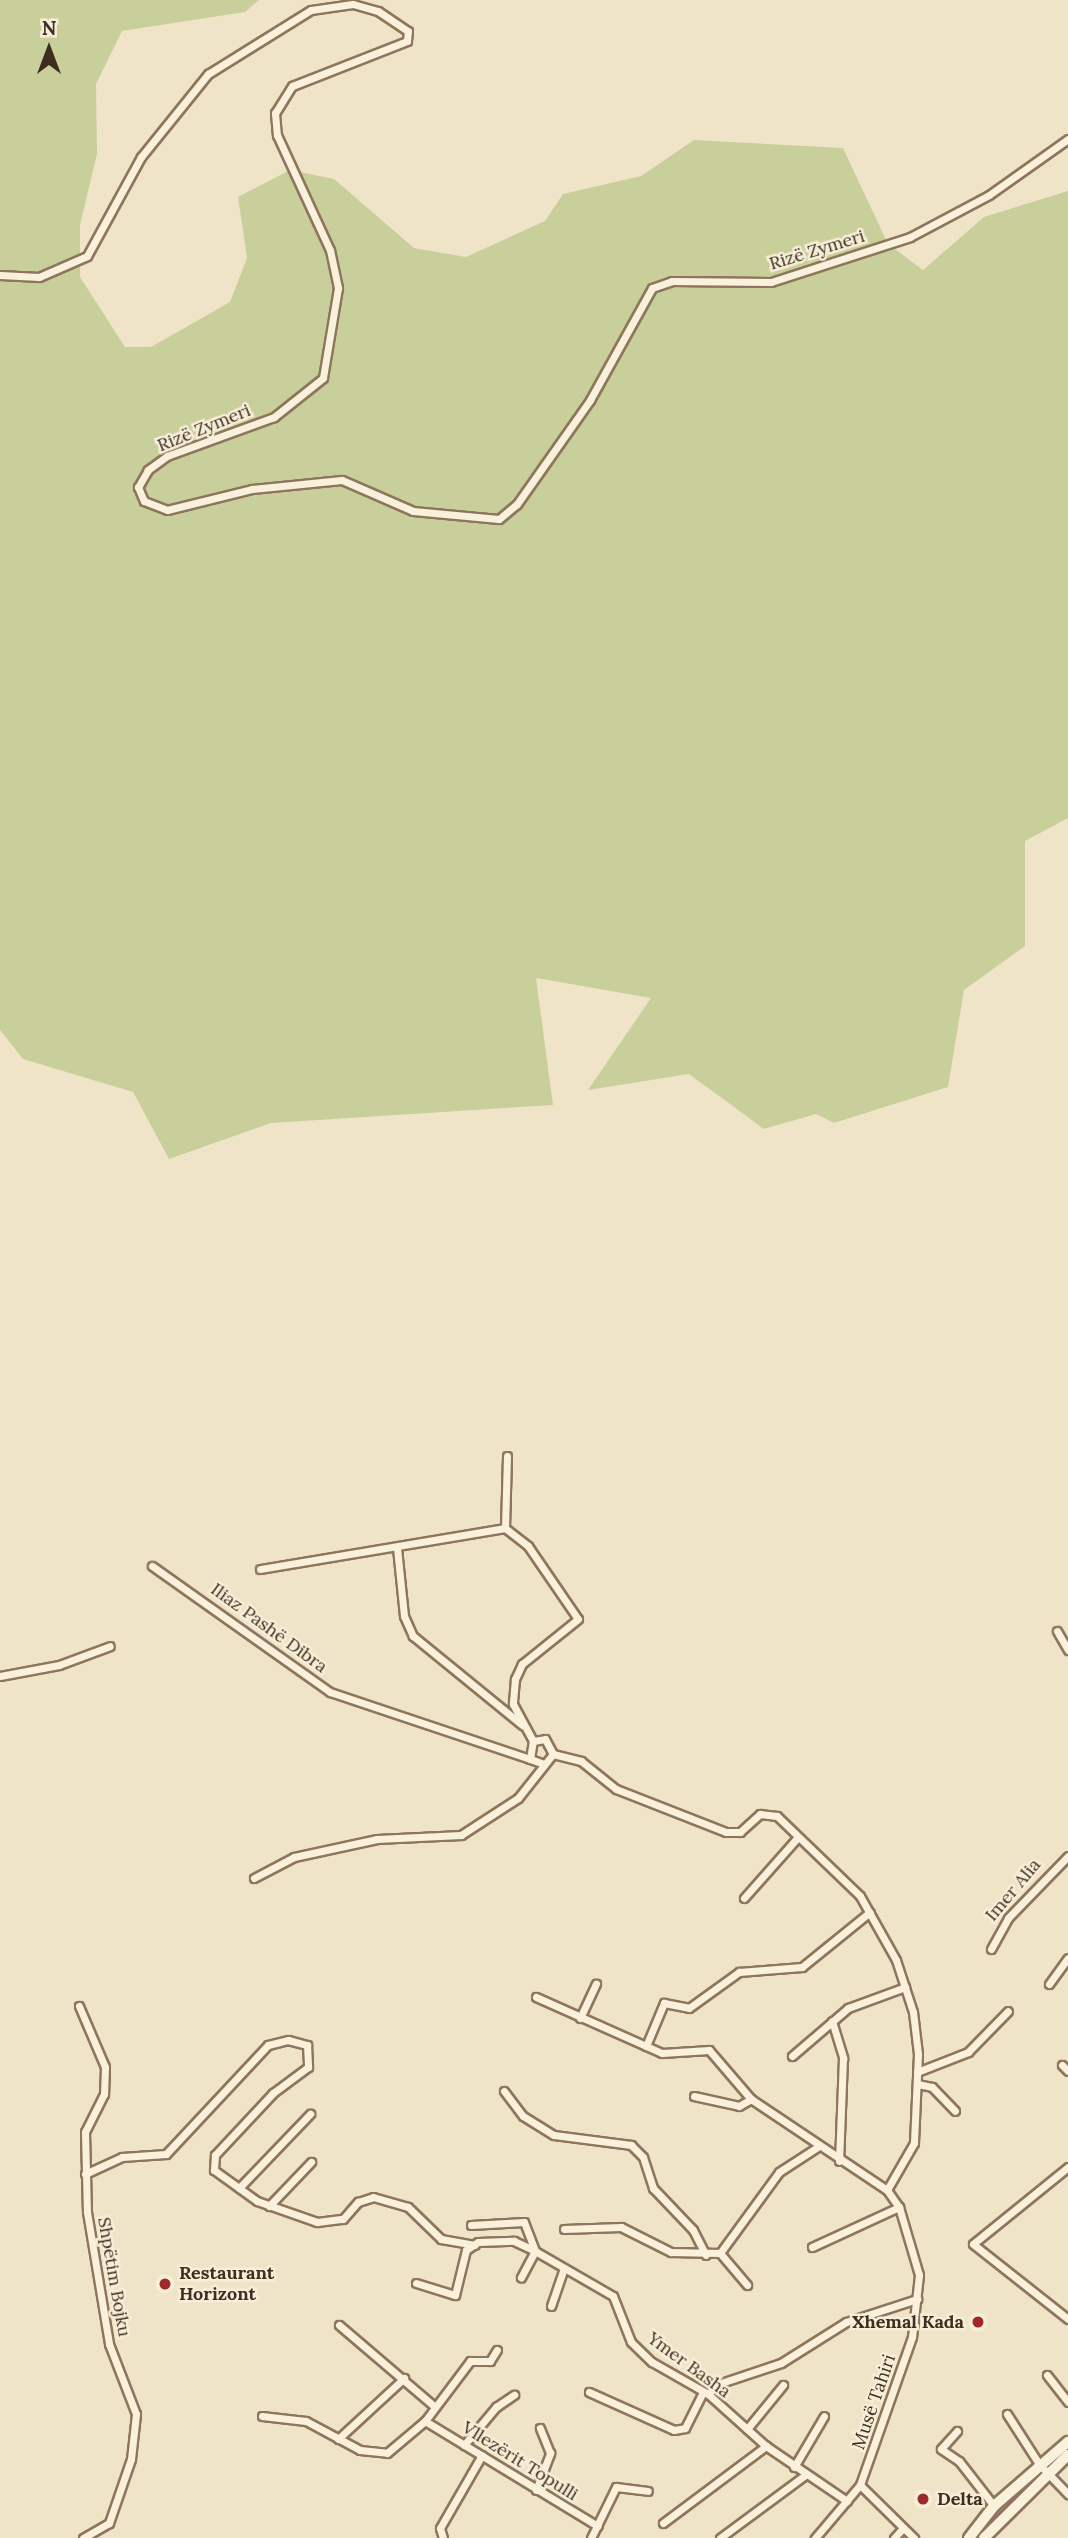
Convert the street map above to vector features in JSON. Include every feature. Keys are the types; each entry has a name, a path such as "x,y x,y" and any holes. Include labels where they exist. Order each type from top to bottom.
{"main road":[{"path":"984,2538 1068,2442"},
{"path":"969,2538 994,2506 1043,2468 1068,2455"}],"street":[{"name":"Rizë Zymeri","path":"0,275 39,277 87,256 141,157 208,74 311,10 354,4 378,10 408,31 407,41 292,86 275,113 276,135 330,250 338,289 323,378 274,416 167,456 148,470 138,487 144,501 167,510 252,489 342,480 413,511 499,520 517,504 590,400 652,288 672,281 771,282 910,237 989,195 1068,139"},
{"path":"505,1528 507,1456"},
{"path":"260,1569 505,1528 528,1546 578,1619 522,1664 513,1704 533,1741 530,1759"},
{"path":"397,1548 404,1616 413,1636 522,1725"},
{"name":"Iliaz Pashë Dibra","path":"152,1566 330,1692 544,1764"},
{"path":"1057,1631 1068,1650"},
{"path":"0,1676 59,1665 110,1646"},
{"path":"533,1741 545,1739 554,1754 581,1761 616,1790 726,1832 740,1832 768,1812 844,1877 870,1912 905,1987 917,2072 914,2143 887,2190"},
{"path":"254,1878 294,1857 335,1848 461,1835 518,1798 554,1754"},
{"path":"744,1898 797,1838"},
{"name":"Imer Alia","path":"991,1950 1008,1918 1068,1856"},
{"path":"646,2046 664,2003 689,2008 739,1972 802,1967 870,1912"},
{"path":"1049,1984 1068,1958"},
{"path":"580,2018 596,1983"},
{"path":"792,2056 861,2000 905,1987"},
{"name":"Musë Tahiri","path":"536,1997 662,2053 709,2050 751,2099 839,2161 887,2190 899,2207 915,2251 917,2300 912,2337 860,2485"},
{"name":"Shpëtim Bojku","path":"79,2006 105,2067 104,2094 85,2132 85,2175 109,2344 136,2414 131,2459 109,2523 83,2538"},
{"path":"917,2072 968,2052 1008,2011"},
{"path":"832,2021 843,2058 839,2161"},
{"path":"85,2175 122,2157 166,2154 268,2045 307,2045 308,2067 273,2093 215,2155 215,2170 270,2206 310,2162"},
{"path":"917,2084 932,2087 955,2111"},
{"path":"504,2091 523,2116 554,2136 631,2146 643,2157 653,2188 693,2230 706,2255"},
{"path":"694,2096 739,2106 751,2099"},
{"path":"239,2188 310,2113"},
{"path":"564,2229 621,2227 641,2232 665,2250 706,2255 720,2253 779,2172 819,2146"},
{"path":"1068,2167 973,2244 1068,2319"},
{"name":"Ymer Basha","path":"270,2206 317,2222 343,2219 358,2202 373,2197 408,2207 441,2239 474,2245 514,2241 535,2251 613,2296 631,2342 706,2393 794,2467 847,2501"},
{"path":"812,2247 899,2207"},
{"path":"471,2225 521,2220 535,2251 521,2277"},
{"path":"416,2283 455,2295 466,2250 474,2245"},
{"path":"720,2253 747,2285"},
{"path":"551,2306 564,2268"},
{"path":"589,2392 674,2430 685,2428 706,2393 718,2384 781,2362 846,2322 917,2300"},
{"path":"1060,2311 1068,2305"},
{"path":"339,2325 434,2406"},
{"path":"262,2416 306,2421 367,2453 387,2453 425,2421 470,2361 490,2361 497,2350"},
{"path":"1047,2375 1068,2402"},
{"path":"338,2439 404,2378"},
{"path":"747,2429 783,2385"},
{"path":"464,2445 496,2407 514,2395"},
{"path":"1007,2414 1043,2468 1066,2489"},
{"path":"794,2467 824,2416"},
{"name":"Vllezërit Topulli","path":"425,2421 598,2526"},
{"path":"536,2490 550,2453 540,2428"},
{"path":"957,2431 941,2449 960,2461 994,2506"},
{"path":"663,2523 766,2446"},
{"path":"443,2538 440,2528 482,2455"},
{"path":"720,2538 805,2475"},
{"path":"816,2538 860,2485 914,2538"},
{"path":"591,2538 616,2487 648,2491"},
{"path":"894,2538 904,2528"}],"green space":[{"path":"0,0 259,0 245,12 122,31 96,84 97,154 80,225 80,277 125,347 151,347 230,302 247,258 238,197 290,170 334,179 414,248 466,257 545,221 563,194 641,176 694,140 843,148 888,244 923,270 984,217 1068,191 1068,818 1025,841 1025,946 964,990 948,1087 834,1123 816,1114 764,1129 689,1074 588,1090 651,998 536,978 553,1105 271,1123 169,1159 133,1092 23,1059 0,1030"}],"place":[{"name":"Restaurant Horizont","path":"165,2284"},
{"name":"Xhemal Kada","path":"978,2322"},
{"name":"Delta","path":"923,2499"}]}
